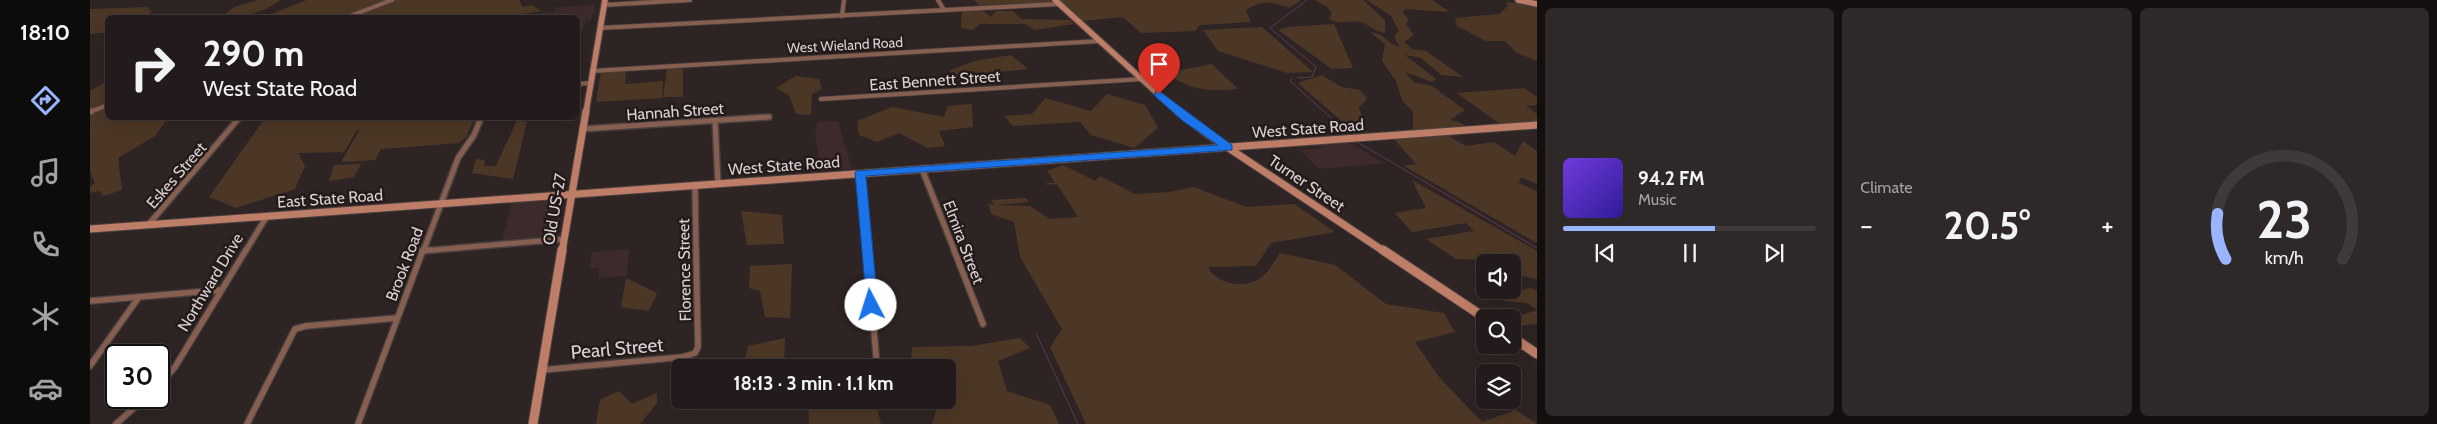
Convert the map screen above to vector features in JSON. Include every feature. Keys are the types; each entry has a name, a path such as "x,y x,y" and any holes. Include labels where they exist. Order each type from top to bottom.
{"street":[{"path":"353,15 392,0"},
{"path":"605,2 690,0"},
{"path":"842,16 844,0"},
{"path":"938,0 944,10"},
{"path":"1518,0 1537,4"},
{"name":"Old US-27","path":"532,424 605,2"},
{"path":"600,28 842,16 1057,2"},
{"name":"Turner Street","path":"1057,2 1186,119 1476,312"},
{"name":"West Wieland Road","path":"592,71 1100,41"},
{"name":"East Bennett Street","path":"821,99 1142,79"},
{"path":"580,84 590,83"},
{"path":"90,112 105,106"},
{"name":"Hannah Street","path":"582,129 769,117"},
{"name":"Eskes Street","path":"149,224 187,176 214,150 237,120"},
{"name":"Brook Road","path":"358,424 458,158 474,135 480,120"},
{"path":"715,121 718,183"},
{"name":"West State Road","path":"571,194 1537,125"},
{"name":"Elmira Street","path":"922,169 983,324"},
{"path":"860,173 876,359"},
{"name":"Florence Street","path":"695,185 698,348 695,353"},
{"name":"East State Road","path":"90,229 571,194"},
{"name":"Northward Drive","path":"170,373 267,216"},
{"path":"422,250 564,239"},
{"path":"90,301 221,290"},
{"path":"90,366 140,297"},
{"path":"246,424 290,336 295,330 306,326 397,318"},
{"path":"1521,343 1537,354"},
{"name":"Pearl Street","path":"542,370 683,357 695,353"},
{"path":"116,424 133,409"}],"shaded area":[{"path":"259,0 280,0 274,5 252,14 224,15 234,7"},
{"path":"307,0 519,0 523,7 531,5 542,11 522,15 269,15"},
{"path":"974,0 1052,0 1054,3 980,6"},
{"path":"1060,0 1301,0 1289,8 1277,4 1257,4 1246,10 1251,22 1200,25 1195,31 1141,33 1123,17 1082,21"},
{"path":"1315,0 1363,0 1385,20 1385,33 1360,22 1336,22 1329,18 1332,13 1327,7"},
{"path":"1367,0 1432,0 1450,12 1405,9 1402,12 1409,19 1406,24 1414,35 1404,42 1412,49 1426,51 1463,77 1441,75 1421,58 1405,55 1436,79 1432,82 1405,72 1414,82 1432,86 1465,110 1450,120 1459,122 1470,129 1413,133 1413,112 1402,100 1396,81 1382,61 1385,44 1370,32 1384,37 1400,47 1394,37 1399,30 1391,16"},
{"path":"1506,2 1537,7 1537,61 1517,53 1505,41 1486,41 1457,26 1455,18 1499,14 1508,6"},
{"path":"595,5 591,20 586,21 583,31 580,31 580,15 542,15 543,12 554,11 555,7"},
{"path":"147,7 152,12 148,15 105,15 105,32 90,34 90,9"},
{"path":"983,11 991,17 996,11 1013,11 1021,19 1070,20 1074,24 1035,30 1025,24 980,24 973,30 961,28 962,12"},
{"path":"1334,24 1353,68 1332,69 1278,30 1288,27"},
{"path":"1262,27 1313,72 1287,73 1218,51 1203,30"},
{"path":"1011,55 1028,69 981,74 960,81 949,71 975,61"},
{"path":"1212,64 1238,89 1210,90 1200,88 1183,83 1166,73"},
{"path":"667,69 683,69 683,97 663,97"},
{"path":"626,70 625,84 663,81 662,98 596,102 601,72"},
{"path":"1322,75 1341,87 1360,90 1367,99 1359,107 1367,133 1353,131 1298,83"},
{"path":"796,76 819,79 822,89 812,94 811,115 796,114 789,95 776,88"},
{"path":"105,82 105,120 167,120 155,136 118,158 122,190 103,196 100,191 90,193 90,187 95,183 90,172 90,91"},
{"path":"1524,88 1537,97 1537,105 1526,106 1537,114 1537,124 1504,127 1457,93"},
{"path":"1107,94 1145,105 1158,128 1134,148 1091,135 1080,122 1013,126 1004,116 1032,114 1045,98 1091,111"},
{"path":"972,104 973,127 939,131 945,146 928,148 899,133 877,142 859,135 857,121 892,107 944,117 948,106"},
{"path":"264,120 474,120 467,136 459,143 381,149 375,160 341,162 359,131 357,130 344,152 298,153 305,166 295,189 236,208 209,197"},
{"path":"517,120 527,122 513,179 472,173 476,159 485,160 484,166 496,166"},
{"path":"838,121 852,169 822,171 815,136 817,122"},
{"path":"1447,135 1466,146 1494,142 1515,156 1523,141 1537,151 1537,184 1521,177 1519,183 1537,191 1537,243 1404,166 1416,164 1394,139"},
{"path":"1350,143 1384,163 1320,169 1300,150 1321,149 1321,144"},
{"path":"361,164 354,177 329,181 334,165"},
{"path":"1063,165 1095,181 1100,176 1135,194 1169,192 1194,187 1246,207 1294,204 1335,232 1271,243 1256,266 1208,267 1212,273 1218,278 1233,284 1249,283 1266,274 1280,253 1335,265 1386,304 1444,313 1455,332 1415,342 1439,377 1482,422 1516,410 1537,424 1086,424 1050,347 1062,329 1020,257 1014,222 991,214 988,204 994,205 992,200 1026,198 1029,202 997,205 1030,206 1050,219 1078,217 1057,184 1047,185 1046,183 1055,183 1047,171"},
{"path":"1412,180 1537,251 1537,279 1521,274 1521,254 1476,254 1476,260 1456,259 1426,239 1474,231 1466,223 1412,232 1395,213 1426,208"},
{"path":"564,197 556,238 502,242 512,200"},
{"path":"741,211 782,215 784,244 747,245"},
{"path":"629,249 627,276 599,278 599,268 590,269 592,252"},
{"path":"792,264 790,318 765,317 760,291 749,288 750,266"},
{"path":"626,278 657,293 649,311 621,307"},
{"path":"1531,288 1537,290 1537,310 1527,303 1504,301 1504,299 1521,299 1521,290"},
{"path":"1537,310 1537,324 1521,326 1521,315"},
{"path":"785,338 784,359 745,359 748,346"},
{"path":"1020,338 1030,348 998,361 1007,391 1050,405 1059,424 932,424 936,409 956,409 956,359 911,359 912,347 972,346"},
{"path":"619,391 632,404 657,393 657,403 640,424 596,424 600,400"},
{"path":"808,409 877,409 881,424 809,424"}],"waterway":[{"path":"1298,78 1312,77 1316,67 1270,28 1307,0"},
{"path":"1292,78 1290,81 1350,135"},
{"path":"1359,143 1537,248"},
{"path":"1036,333 1078,424"}],"route":[{"path":"871,305 860,173 1228,148 1186,119 1159,94"}]}
